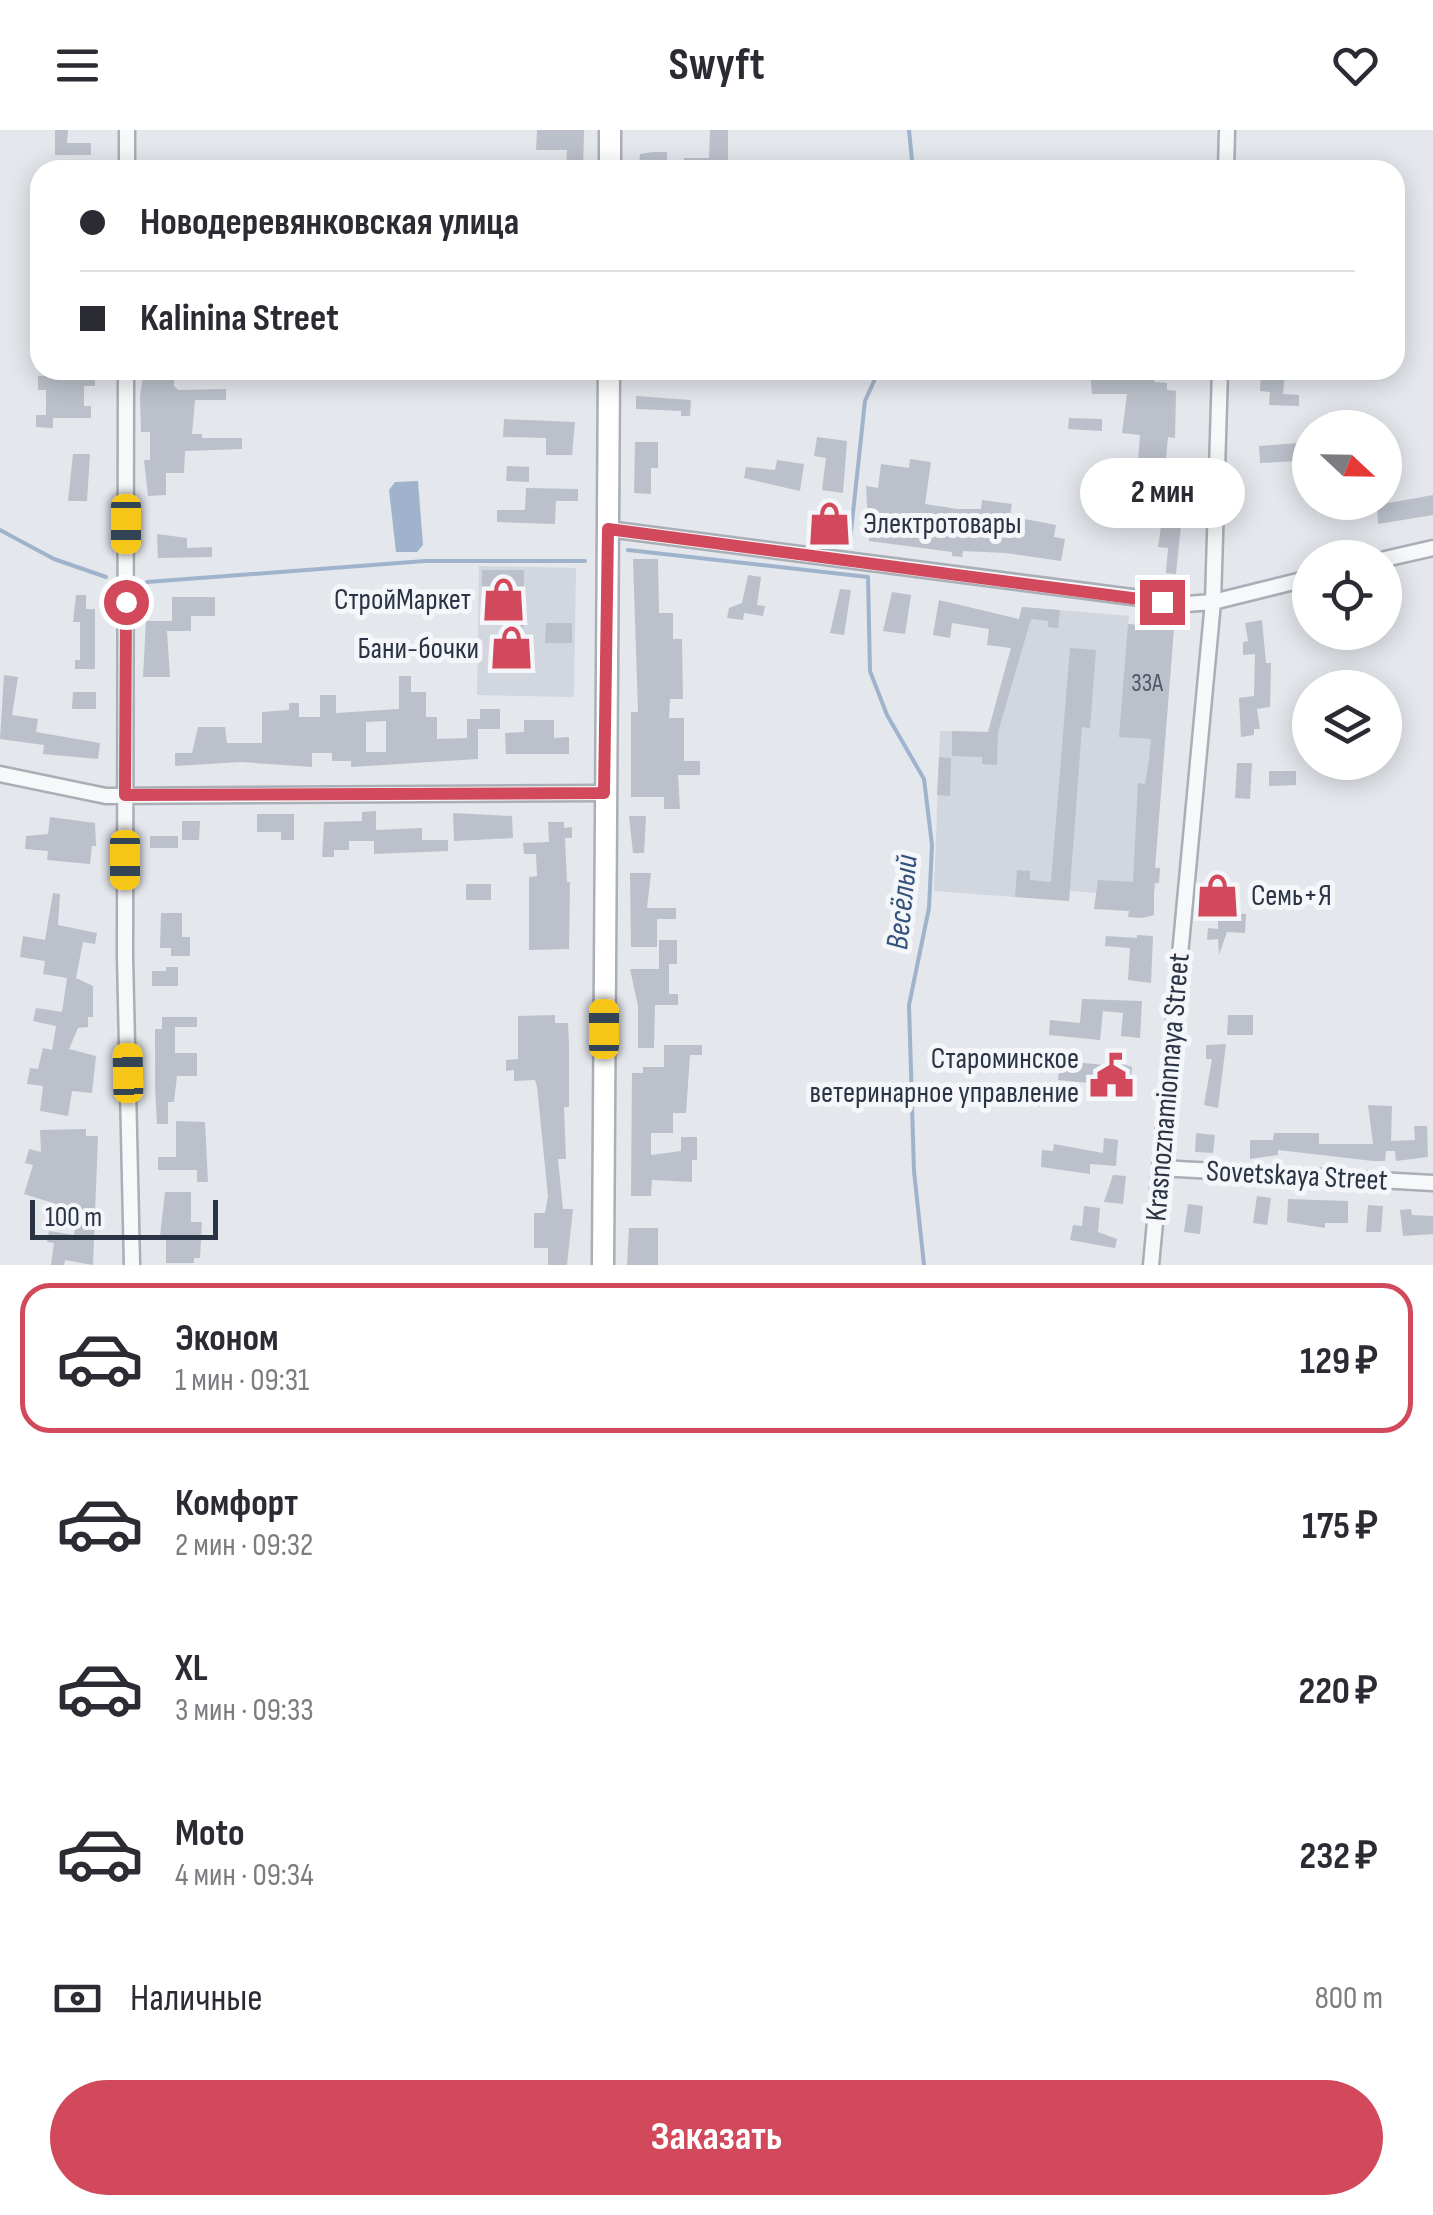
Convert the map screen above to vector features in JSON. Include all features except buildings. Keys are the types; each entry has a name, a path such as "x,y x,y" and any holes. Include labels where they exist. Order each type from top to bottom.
{"main road":[{"path":"610,130 610,160"},
{"path":"603,1265 609,380"}],"street":[{"path":"127,130 127,160"},
{"path":"1226,130 1226,160"},
{"path":"126,380 125,795 132,1265"},
{"name":"Krasnoznamionnaya Street","path":"1150,1265 1212,602 1220,380"},
{"path":"608,529 1132,599 1212,602 1292,582"},
{"path":"1402,556 1433,548"},
{"path":"0,774 91,794 604,793"},
{"name":"Sovetskaya Street","path":"1160,1168 1433,1183"}],"shaded area":[{"path":"479,566 576,568 574,697 477,695"},
{"path":"1022,607 1129,616 1128,624 1174,628 1155,867 1160,868 1153,897 1070,891 1069,901 934,891 940,731 988,732"}],"water":[{"path":"418,481 423,545 417,552 396,552 389,490 395,482"}],"waterway":[{"path":"909,130 912,160"},
{"path":"850,541 865,401 874,380"},
{"name":"Весёлый","path":"0,530 54,559 106,577"},
{"name":"Весёлый","path":"628,550 868,577 870,671 887,715 924,779 932,845 929,908 909,1005 914,1171 924,1265"},
{"name":"Весёлый","path":"147,582 425,561 585,561"}],"place":[{"name":"Электротовары","path":"830,523"},
{"name":"СтройМаркет","path":"504,599"},
{"name":"Бани-бочки","path":"512,648"},
{"name":"Семь+Я","path":"1218,895"},
{"name":"Староминское ветеринарное управление","path":"1112,1075"}],"route":[{"path":"126,602 125,795 604,793 608,529 1162,602"}]}
